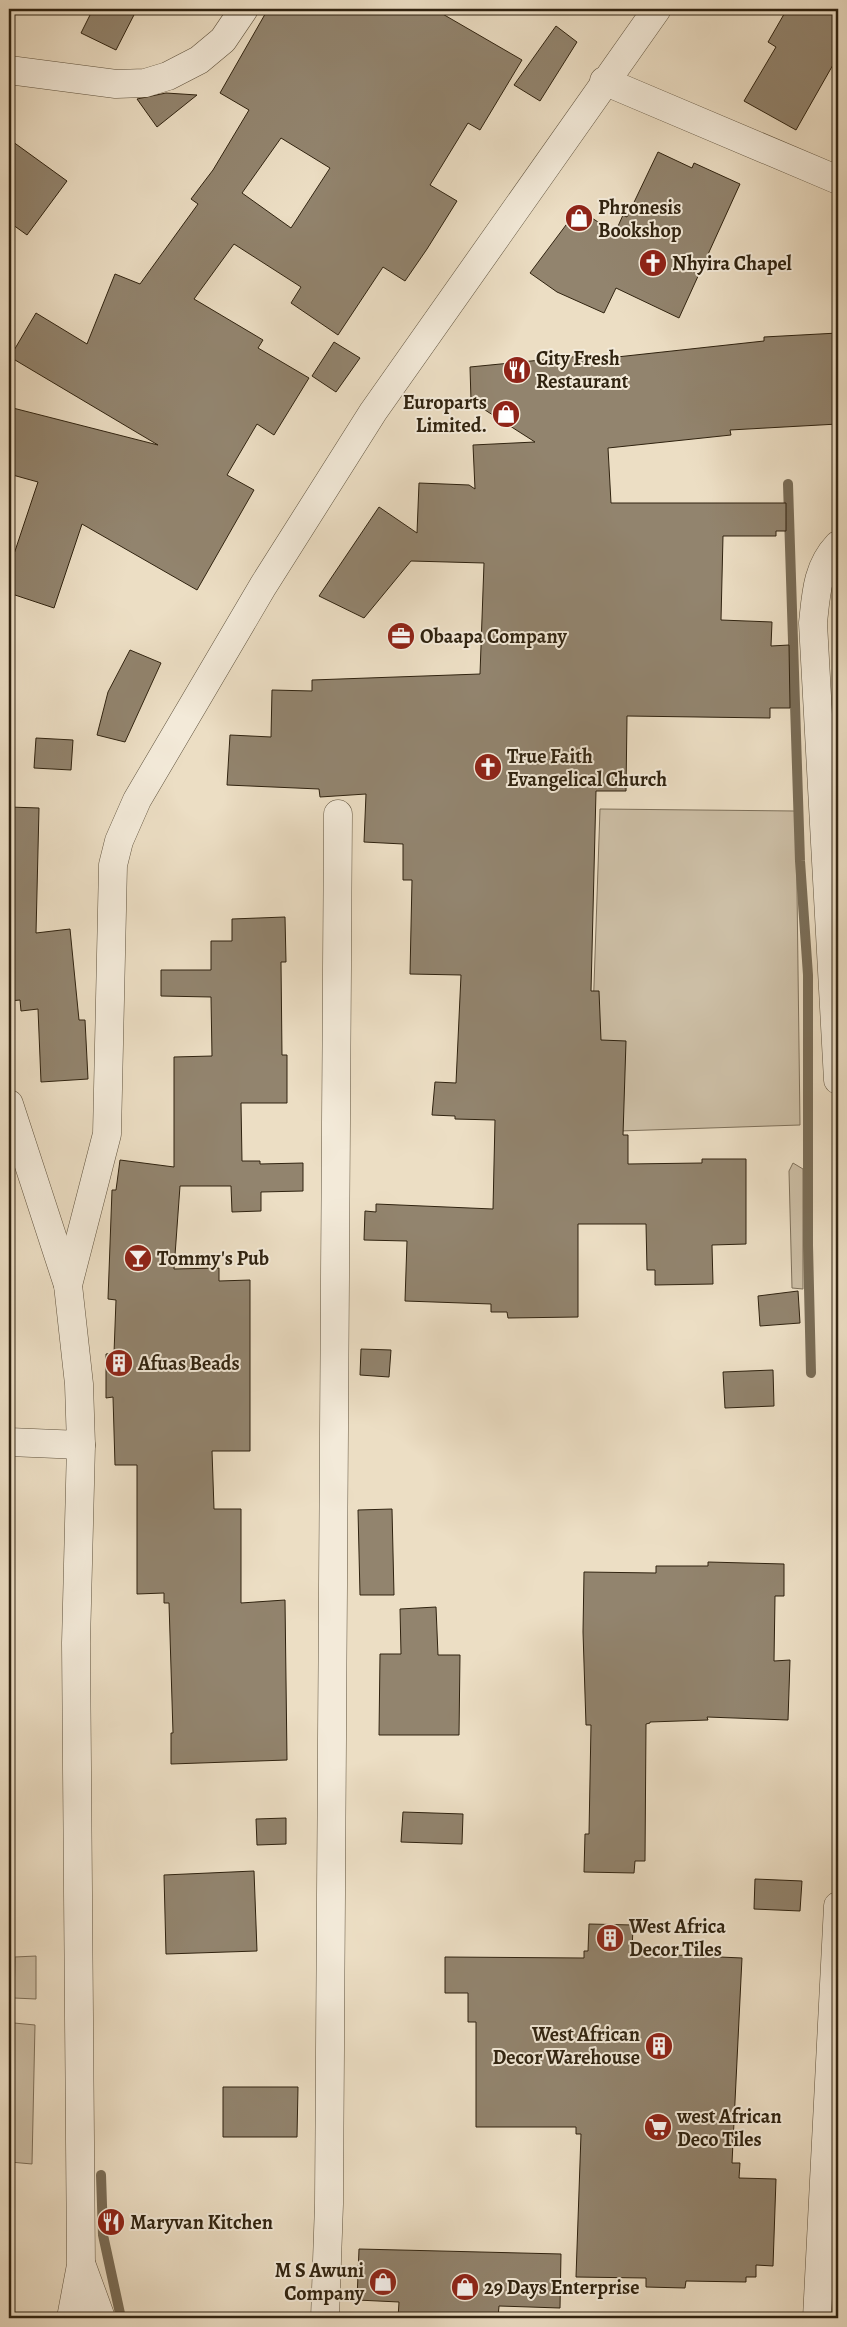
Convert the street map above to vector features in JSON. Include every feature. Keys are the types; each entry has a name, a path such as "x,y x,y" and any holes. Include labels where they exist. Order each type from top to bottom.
{"street":[{"path":"9,70 116,84 145,83 168,76 199,60 223,40 244,9"},
{"path":"68,1285 107,1134 113,865 119,841 137,800 263,586 373,412 604,81 657,9"},
{"path":"604,81 836,172"},
{"path":"838,545 828,555 816,584 813,623 837,996 838,1080"},
{"path":"325,2318 330,2194 338,814"},
{"path":"9,1104 68,1285 79,1384 81,1445 76,1653 81,2264 71,2318"},
{"path":"9,1442 81,1445"},
{"path":"818,2318 835,2038 838,1906"},
{"path":"81,2264 101,2318"}],"shaded area":[{"path":"600,809 796,811 800,1125 589,1132"},
{"path":"793,1163 803,1169 803,1289 792,1288 789,1171"},
{"path":"36,1956 36,1999 14,1998 15,1957"},
{"path":"14,2023 35,2025 32,2164 10,2162 9,2164 9,2027 13,2027"}],"building":[{"path":"93,9 137,9 116,50 81,33"},
{"path":"268,9 434,9 522,60 480,130 468,123 430,185 457,201 427,249 405,281 383,267 338,335 291,303 301,287 234,244 194,299 263,340 258,348 309,378 274,435 257,424 227,475 254,490 197,590 82,524 54,608 9,593 9,569 38,482 9,474 9,407 158,445 10,357 36,313 87,344 115,274 140,284 198,204 191,199 213,170 249,110 220,93","holes":["281,138 330,168 291,228 242,193"]},
{"path":"787,9 838,9 838,56 796,130 744,101 776,47 768,42"},
{"path":"556,26 577,42 540,101 514,85"},
{"path":"166,93 197,95 157,127 137,99"},
{"path":"9,139 67,181 27,235 9,222"},
{"path":"658,152 692,168 694,163 740,184 679,318 616,288 604,313 557,292 530,273 578,209 615,233 623,215 627,217"},
{"path":"838,333 838,424 730,430 731,435 608,448 611,503 786,503 786,531 776,531 776,536 723,536 721,620 772,622 771,646 789,645 790,708 770,708 770,718 627,716 626,791 596,791 591,991 599,991 601,1040 626,1041 623,1135 628,1135 628,1164 702,1163 702,1159 746,1159 746,1244 712,1245 713,1284 655,1285 655,1270 647,1270 646,1224 578,1224 578,1317 508,1318 507,1312 491,1312 491,1304 405,1301 407,1241 364,1240 365,1211 376,1212 376,1204 493,1209 495,1120 455,1119 455,1116 432,1115 435,1082 456,1083 461,975 410,974 412,880 403,880 403,844 364,842 366,794 320,797 319,789 227,785 230,735 271,737 272,690 312,691 312,680 480,674 484,563 411,561 364,618 319,596 379,507 417,533 419,483 469,485 475,489 473,445 535,442 471,401 470,367 582,356 580,361 764,341 764,337"},
{"path":"334,342 360,358 336,392 312,376"},
{"path":"130,650 161,663 125,742 97,735 108,692"},
{"path":"36,738 73,740 71,770 34,768"},
{"path":"9,807 39,808 36,933 70,929 79,1020 85,1020 88,1079 41,1082 38,1009 21,1011 20,1000 9,1001"},
{"path":"285,917 286,962 281,962 282,1055 287,1055 287,1103 241,1103 242,1161 260,1161 260,1164 303,1163 303,1191 261,1192 261,1211 232,1212 231,1186 180,1186 174,1269 219,1268 219,1281 250,1280 250,1451 212,1451 214,1509 241,1509 241,1603 285,1600 287,1760 171,1764 171,1733 173,1733 169,1603 164,1603 164,1593 137,1594 137,1465 115,1465 113,1397 106,1398 106,1354 114,1353 116,1300 108,1299 112,1190 116,1190 120,1160 174,1167 174,1057 212,1056 211,997 161,996 161,970 211,970 211,941 232,941 232,919"},
{"path":"798,1291 800,1323 760,1326 758,1296"},
{"path":"361,1349 391,1350 389,1377 360,1375"},
{"path":"773,1370 774,1406 725,1408 723,1372"},
{"path":"392,1509 394,1595 360,1595 358,1510"},
{"path":"708,1562 784,1564 784,1596 775,1596 774,1661 790,1660 788,1720 707,1717 708,1720 650,1722 646,1724 645,1861 635,1861 634,1873 584,1872 585,1834 589,1834 591,1725 586,1725 583,1632 584,1572 656,1573 656,1566 708,1566"},
{"path":"436,1607 438,1655 460,1655 459,1735 379,1735 380,1654 401,1654 400,1609"},
{"path":"403,1812 463,1814 462,1844 401,1842"},
{"path":"286,1818 286,1844 257,1845 256,1819"},
{"path":"254,1871 257,1951 166,1954 164,1875"},
{"path":"755,1879 802,1881 800,1911 754,1909"},
{"path":"589,1924 633,1925 632,1953 742,1958 732,2163 740,2163 739,2178 776,2179 773,2266 756,2265 756,2277 746,2277 746,2282 686,2281 685,2288 646,2287 646,2278 576,2277 581,2134 576,2134 576,2127 476,2127 476,2022 468,2022 468,1993 445,1993 445,1957 584,1958 584,1951 588,1951"},
{"path":"223,2087 298,2087 297,2137 223,2137"},
{"path":"359,2249 561,2254 560,2308 499,2306 498,2318 398,2318 399,2302 357,2300"}],"waterway":[{"path":"788,484 800,861 808,975 808,1245 811,1373"},
{"path":"101,2175 103,2235 121,2318"}],"place":[{"name":"Phronesis Bookshop","path":"579,218"},
{"name":"Nhyira Chapel","path":"653,263"},
{"name":"City Fresh Restaurant","path":"517,370"},
{"name":"Europarts Limited.","path":"506,414"},
{"name":"Obaapa Company","path":"401,636"},
{"name":"True Faith Evangelical Church","path":"488,767"},
{"name":"Tommy's Pub","path":"138,1258"},
{"name":"Afuas Beads","path":"119,1363"},
{"name":"West Africa Decor Tiles","path":"610,1938"},
{"name":"West African Decor Warehouse","path":"659,2046"},
{"name":"west African Deco Tiles","path":"658,2127"},
{"name":"Maryvan Kitchen","path":"111,2222"},
{"name":"M S Awuni Company","path":"383,2282"},
{"name":"29 Days Enterprise","path":"465,2287"}]}
